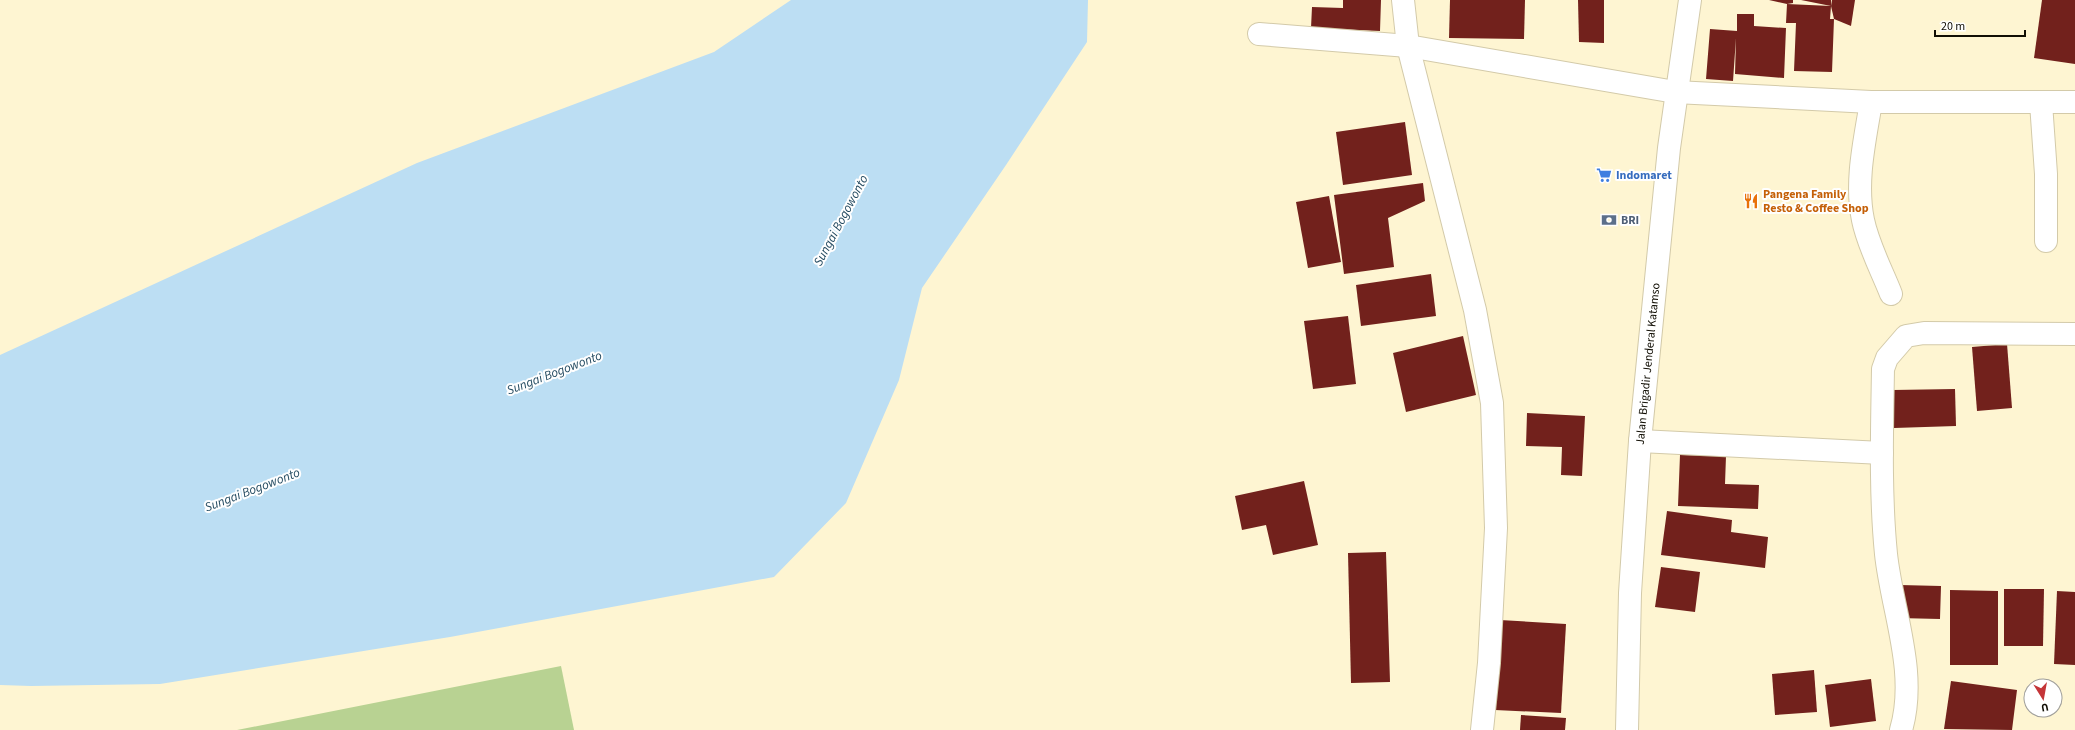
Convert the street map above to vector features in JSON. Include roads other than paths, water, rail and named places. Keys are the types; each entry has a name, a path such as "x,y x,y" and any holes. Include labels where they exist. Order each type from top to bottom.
{"street":[{"path":"1403,0 1408,46 1475,310 1492,402 1496,528 1489,663 1482,730"},
{"name":"Jalan Brigadir Jenderal Katamso","path":"1627,730 1630,593 1640,442 1675,92 1690,0"},
{"path":"1259,34 1408,46 1675,92 1871,102 2075,102"},
{"path":"1871,102 1862,157 1862,207 1867,232 1891,294"},
{"path":"2041,102 2046,174 2046,242"},
{"path":"1901,730 1906,712 1904,656 1886,554 1882,453 1883,369 1887,358 1906,336 1924,333 2075,334"},
{"path":"1640,442 1882,453"}],"water":[{"name":"Sungai Bogowonto","path":"791,0 1088,0 1087,42 1006,165 922,288 899,380 846,503 774,577 450,637 160,684 0,685 0,355 417,163 714,52"}],"place":[{"name":"Indomaret","path":"1604,175"},
{"name":"Pangena Family Resto & Coffee Shop","path":"1751,201"},
{"name":"BRI","path":"1609,220"}]}
